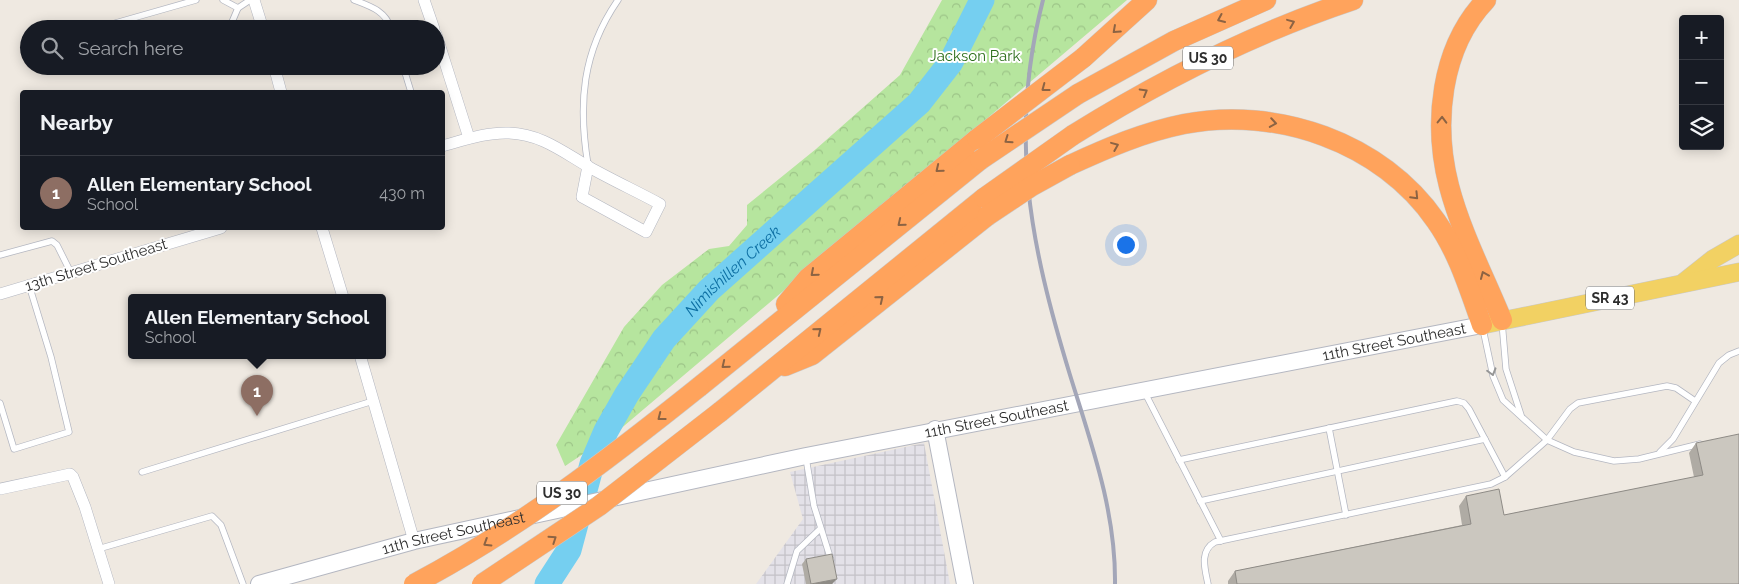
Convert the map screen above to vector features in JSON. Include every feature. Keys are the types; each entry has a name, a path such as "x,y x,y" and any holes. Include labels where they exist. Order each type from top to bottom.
{"highway":[{"path":"752,344 808,278 977,139 1084,58 1147,0"},
{"name":"US 30","path":"414,584 498,536 556,497 699,387 980,160 1078,94 1174,41 1266,0"},
{"name":"US 30","path":"482,584 599,506 767,373 985,207 1072,135 1149,89 1210,58 1288,24 1353,0"},
{"path":"1486,0 1471,16 1453,52 1443,96 1442,144 1446,172 1455,205 1502,320"},
{"path":"985,207 1032,186 1070,165 1147,134 1205,121 1267,122 1326,137 1364,155 1406,186 1428,210 1446,236 1459,261 1482,325"}],"main road":[{"path":"1682,284 1713,259 1739,244"},
{"name":"11th Street Southeast","path":"1482,325 1739,272"}],"street":[{"path":"254,0 260,20"},
{"path":"424,0 431,20"},
{"path":"445,63 468,138"},
{"path":"276,75 280,90"},
{"path":"445,145 468,138 509,133 530,135 558,146 588,166 660,204 646,232 582,197 588,166"},
{"name":"13th Street Southeast","path":"0,294 214,230"},
{"path":"323,230 342,294"},
{"name":"11th Street Southeast","path":"259,584 414,541 636,492 935,429 1482,325"},
{"path":"361,359 414,541"},
{"path":"935,429 965,584"},
{"path":"0,489 70,474 85,507 109,584"}],"lane":[{"path":"126,20 196,0"},
{"path":"223,0 238,8"},
{"path":"233,20 238,8 250,0"},
{"path":"354,0 374,7 388,20"},
{"path":"588,166 582,124 588,71 594,45 602,23 618,0"},
{"path":"406,75 410,90"},
{"path":"0,254 52,241 57,245 71,273"},
{"path":"0,403 14,449 68,432 52,357 30,285"},
{"path":"1502,320 1506,369 1521,415"},
{"path":"1482,325 1491,370 1503,400 1547,440 1574,452 1602,459 1626,461 1703,444"},
{"path":"1658,453 1673,439 1719,363 1729,355 1739,351"},
{"path":"1208,584 1205,554 1209,546 1221,541 1487,486 1505,477 1547,440 1570,409 1578,403 1667,386 1676,388 1695,401"},
{"path":"1144,390 1221,541"},
{"path":"142,472 373,401"},
{"path":"1179,460 1459,401 1469,410 1505,477"},
{"path":"1329,428 1346,515"},
{"path":"1200,500 1485,439"},
{"path":"806,456 820,528 832,564"},
{"path":"98,549 212,516 221,525 244,584"},
{"path":"787,584 797,551 820,528"}],"shaded area":[{"path":"924,443 950,584 756,584 803,519 790,472"}],"green space":[{"name":"Jackson Park","path":"942,0 1127,0 618,431 565,466 556,445 624,327 662,285 709,249 729,246 747,225 747,205 816,149 900,75"}],"building":[{"path":"1739,434 1739,584 1237,584 1235,571 1471,524 1466,496 1499,489 1504,515 1703,475 1696,443"},
{"path":"832,554 837,579 811,584 806,559"}],"waterway":[{"name":"Nimishillen Creek","path":"547,584 569,550 592,464 606,431 627,394 664,339 709,290 919,103 951,62 982,0"}],"railway":[{"path":"1043,0 1032,50 1027,98 1026,144 1028,189 1044,280 1056,327 1094,452 1107,504 1114,557 1115,584"}],"place":[{"name":"Allen Elementary School","path":"257,416"}]}
